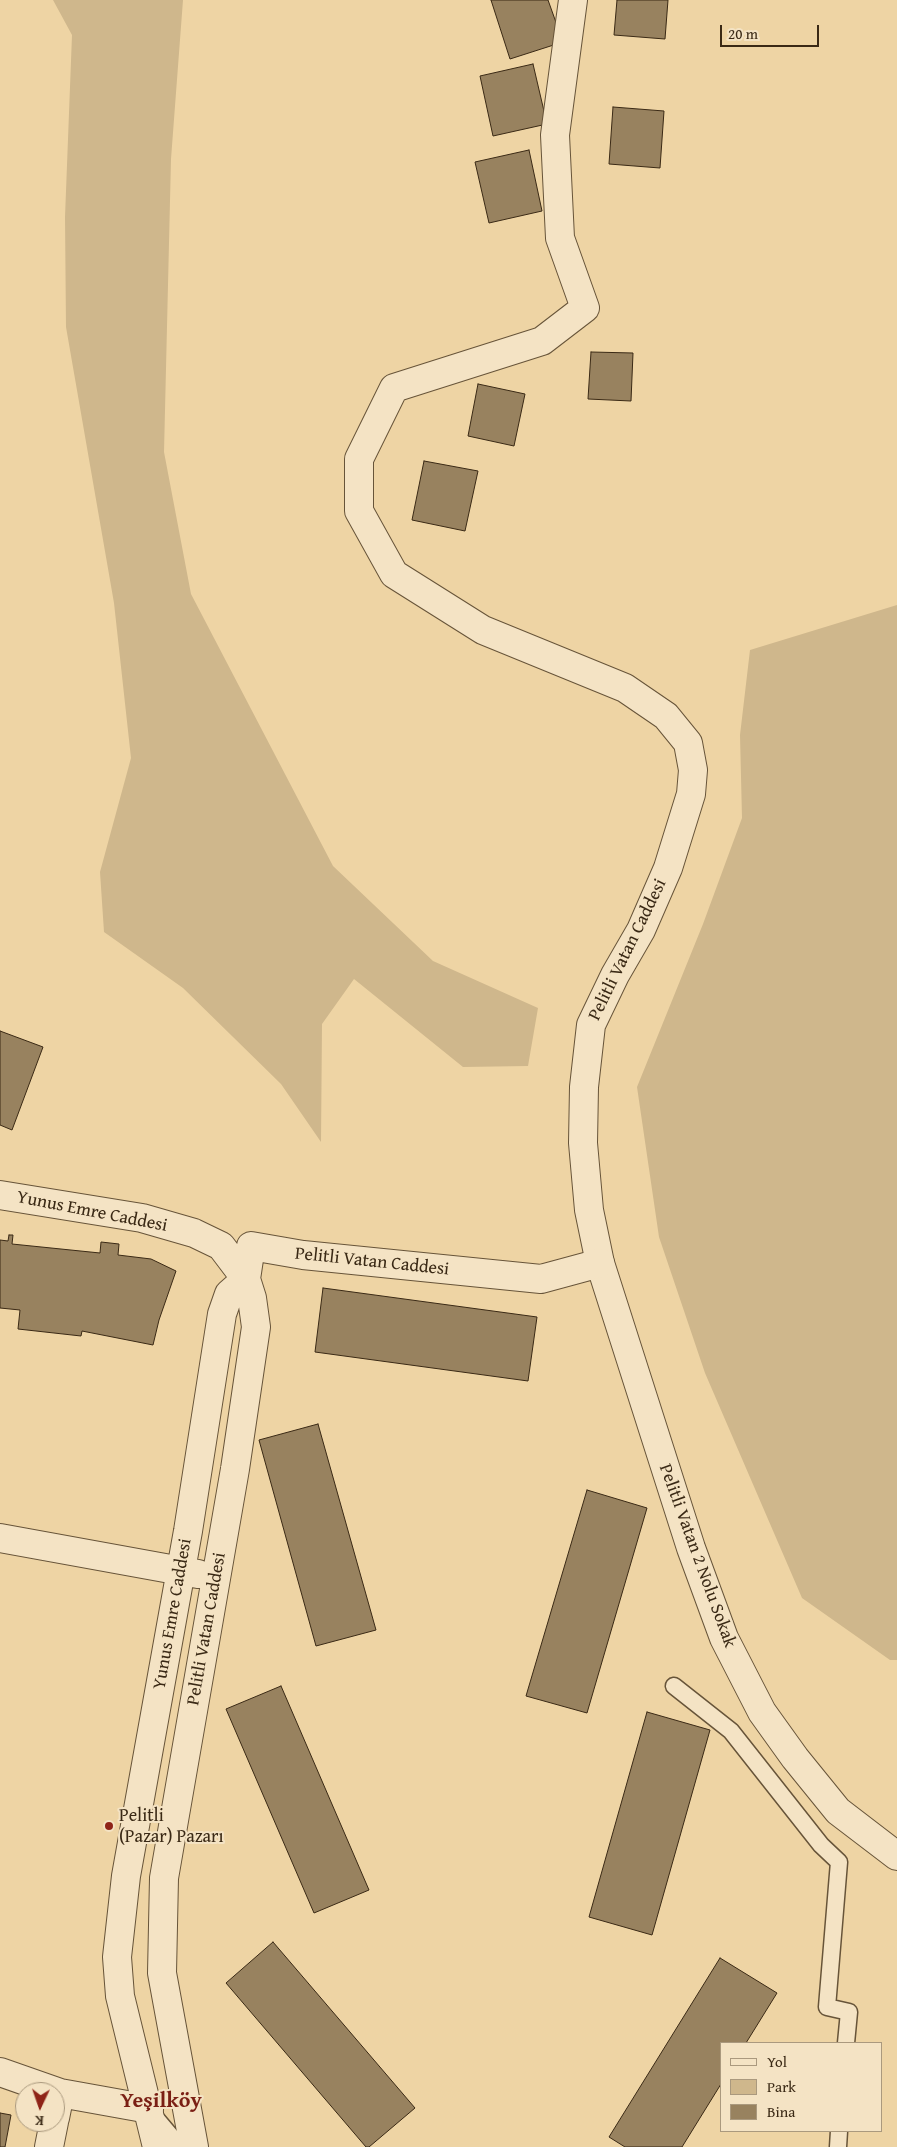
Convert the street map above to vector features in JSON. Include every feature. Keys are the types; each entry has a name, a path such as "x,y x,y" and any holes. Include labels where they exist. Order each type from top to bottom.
{"street":[{"name":"Pelitli Vatan Caddesi","path":"194,2147 162,1973 161,1926 164,1878 235,1470 256,1327 252,1298 246,1279 251,1246 303,1255 542,1279 600,1263 589,1210 583,1143 584,1087 591,1025 615,975 641,930 668,868 691,794 693,770 688,744 666,716 624,688 483,630 394,574 359,510 359,459 394,388 542,341 585,308 560,238 555,135 573,0"},
{"name":"Yunus Emre Caddesi","path":"0,1195 142,1218 194,1233 221,1246 246,1279 228,1294 222,1314 181,1571 126,1876 118,1957 120,1996 149,2109"},
{"name":"Pelitli Vatan 2 Nolu Sokak","path":"600,1263 691,1548 724,1638 762,1712 795,1758 838,1811 897,1856"},
{"path":"0,1538 216,1577"},
{"path":"0,2072 17,2082"},
{"path":"65,2106 149,2109 188,2116"},
{"path":"149,2109 157,2147"},
{"path":"49,2147 52,2132"}],"lane":[{"path":"674,1686 731,1731 821,1844 839,1862 827,2006 849,2012 846,2042"},
{"path":"149,2109 180,2147"},
{"path":"838,2147 839,2132"}],"green space":[{"path":"53,0 183,0 171,159 164,452 191,594 333,866 433,961 538,1008 528,1066 463,1067 354,979 322,1024 321,1142 281,1084 183,988 104,932 100,872 131,758 114,603 66,327 65,217 72,35"},
{"path":"897,605 897,1660 890,1660 802,1598 705,1373 659,1237 637,1087 703,924 742,818 740,735 750,650"}],"building":[{"path":"491,0 548,0 563,42 510,59"},
{"path":"617,0 668,0 665,39 614,35"},
{"path":"533,64 547,124 493,136 480,76"},
{"path":"613,107 664,111 660,168 609,164"},
{"path":"529,150 542,211 489,223 475,162"},
{"path":"591,352 633,353 631,401 588,399"},
{"path":"478,384 525,394 514,446 468,436"},
{"path":"424,461 478,471 465,531 412,520"},
{"path":"0,1031 43,1047 12,1130 0,1125"},
{"path":"9,1235 13,1235 12,1244 100,1253 101,1242 119,1244 118,1255 151,1259 176,1271 159,1320 153,1345 82,1331 81,1336 18,1329 20,1310 0,1308 0,1240 8,1241"},
{"path":"323,1288 537,1317 528,1381 315,1352"},
{"path":"318,1424 376,1630 316,1646 259,1440"},
{"path":"587,1490 647,1508 587,1713 526,1696"},
{"path":"281,1686 369,1890 314,1913 226,1709"},
{"path":"647,1712 710,1730 652,1935 589,1917"},
{"path":"273,1942 415,2108 369,2147 366,2147 226,1983"},
{"path":"720,1958 777,1993 747,2042 720,2042 720,2086 682,2147 625,2147 609,2137"},
{"path":"0,2113 11,2115 5,2147 0,2147"}],"place":[{"name":"Pelitli (Pazar) Pazarı","path":"109,1826"}],"district":[{"name":"Yeşilköy","path":"161,2101"}]}
